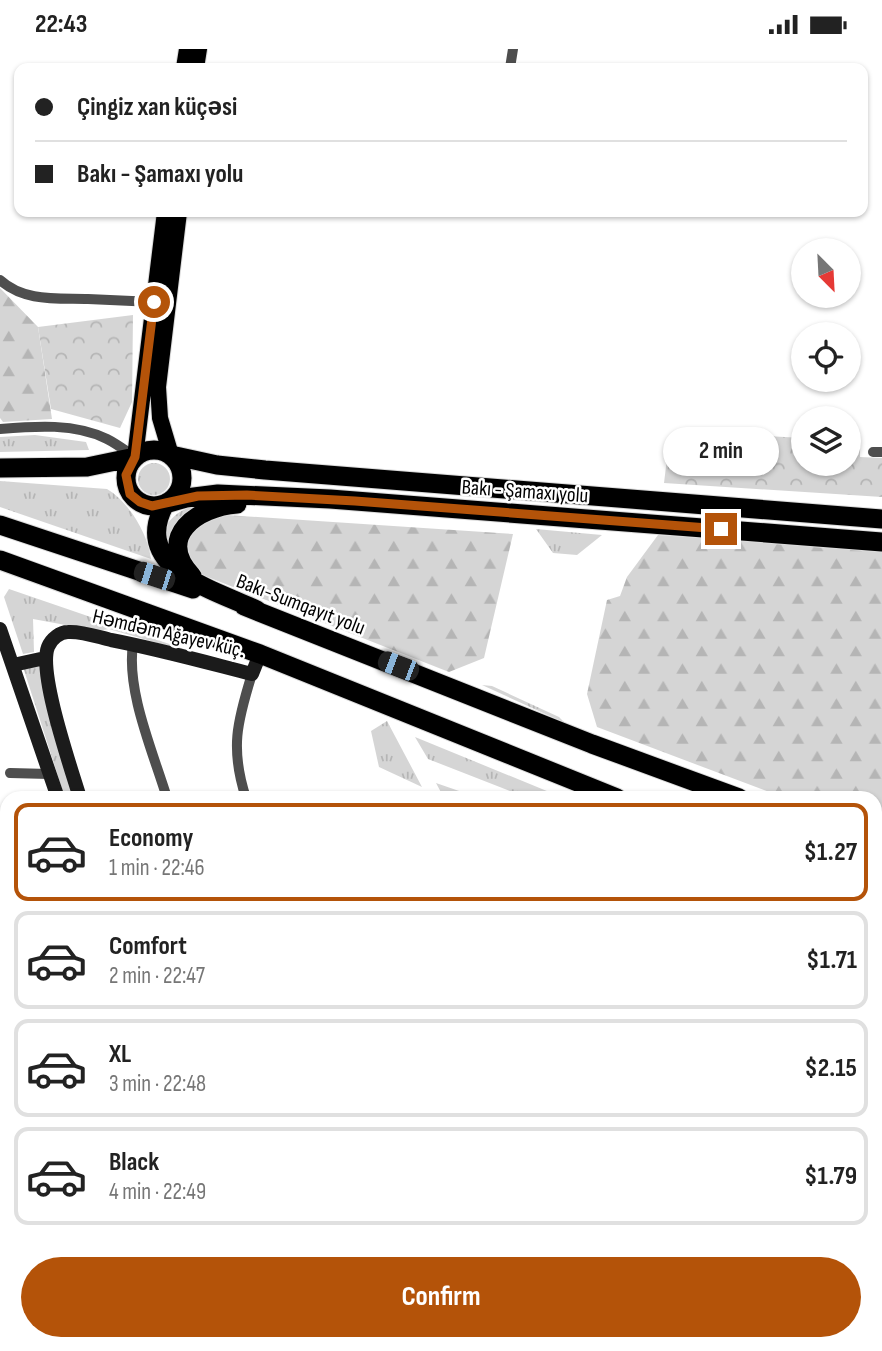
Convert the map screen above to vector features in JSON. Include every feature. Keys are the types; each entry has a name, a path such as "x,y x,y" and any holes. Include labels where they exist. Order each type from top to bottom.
{"highway":[{"path":"0,468 87,467 155,450 171,455 180,467 182,481 177,495 165,504 158,517 159,547 163,557 177,571 257,610"},
{"name":"Bakı - Şamaxı yolu","path":"171,455 265,470 882,518"},
{"path":"135,457 126,475 130,494 146,505 165,504"},
{"name":"Bakı - Şamaxı yolu","path":"165,504 218,494 330,499 882,543"},
{"path":"198,582 183,563 178,547 183,530 196,516 223,505 330,499"},
{"name":"Bakı-Sumqayıt yolu","path":"0,525 257,610 592,744 720,791"},
{"path":"0,560 260,654 595,791"}],"main road":[{"path":"135,457 164,217"},
{"path":"171,455 160,418 158,387 178,217"}],"street":[{"path":"0,280 10,289 40,297 154,302"},
{"path":"0,429 47,427 82,431 109,440 135,457"},
{"path":"0,629 50,774 52,791"},
{"name":"Həmdəm Ağayev küç.","path":"45,658 52,639 69,632 133,644 252,674 260,654"},
{"path":"133,644 130,661 133,683 165,791"},
{"path":"13,665 45,658 77,791"},
{"path":"244,791 237,764 238,717 252,674"},
{"path":"10,773 50,774"}],"green space":[{"path":"0,288 38,327 52,419 3,422 0,418"},
{"path":"133,315 132,402 120,428 51,409 38,327"},
{"path":"35,435 86,442 89,450 0,452 0,437"},
{"path":"766,436 791,437 791,476 861,476 861,457 882,458 882,497 664,483 669,442 765,446"},
{"path":"154,463 165,468 170,479 165,490 154,495 143,490 138,479 143,468"},
{"path":"0,481 107,489 123,502 136,519 146,539 151,559 0,507"},
{"path":"220,501 170,555 165,527 170,520 189,507"},
{"path":"226,515 513,534 484,658 449,672 200,574 186,555 186,538 196,527"},
{"path":"536,529 602,535 577,555 553,553"},
{"path":"658,535 882,550 882,791 766,791 597,727 587,694 607,600 620,596 627,577"},
{"path":"9,589 216,660 109,629 98,631 33,619 34,652 23,654 4,597"},
{"path":"39,664 72,791 63,791 23,667"},
{"path":"482,685 492,686 559,717 565,723"},
{"path":"387,721 422,787 379,767 371,731"},
{"path":"415,737 547,791 510,791 428,759"},
{"path":"436,783 459,791 440,791"}],"route":[{"path":"154,302 135,457 130,462 126,475 130,494 146,505 159,506 186,498 218,494 247,495 721,529"}]}
